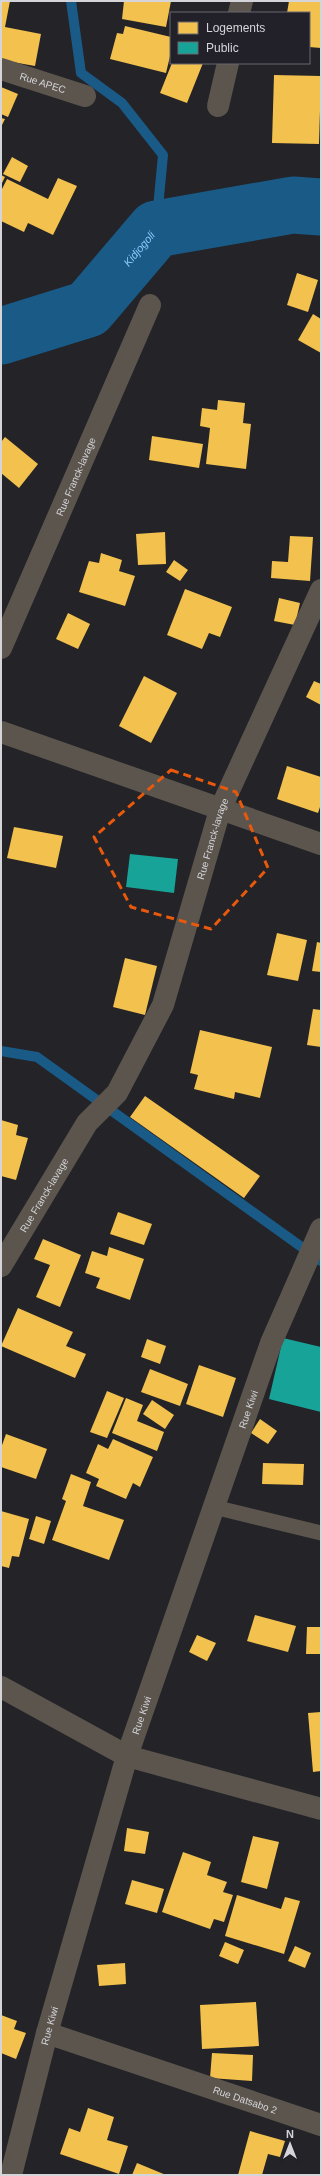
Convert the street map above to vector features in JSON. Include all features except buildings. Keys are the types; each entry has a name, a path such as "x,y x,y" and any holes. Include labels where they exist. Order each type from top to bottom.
{"street":[{"path":"239,12 242,1"},
{"path":"218,106 228,64"},
{"name":"Rue APEC","path":"1,69 85,96"},
{"name":"Rue Franck-lavage","path":"1,648 150,305"},
{"name":"Rue Franck-lavage","path":"1,1266 87,1123 117,1093 163,1005 220,810 321,590"},
{"path":"1,732 220,810 321,844"},
{"name":"Rue Kiwi","path":"11,2175 47,2033 127,1756 271,1343 320,1230"},
{"path":"1,1687 127,1756 321,1809"},
{"name":"Rue Datsabo 2","path":"47,2033 321,2125"}],"lane":[{"path":"214,1507 321,1533"}],"highlighted area":[{"path":"171,770 236,792 268,868 211,929 131,907 94,837"}],"waterway":[{"path":"71,1 81,73 122,103 163,155 156,229"},
{"name":"Kidjogoli","path":"1,336 88,309 156,229 293,205 321,207"},
{"path":"1,1051 37,1057 321,1261"}]}
